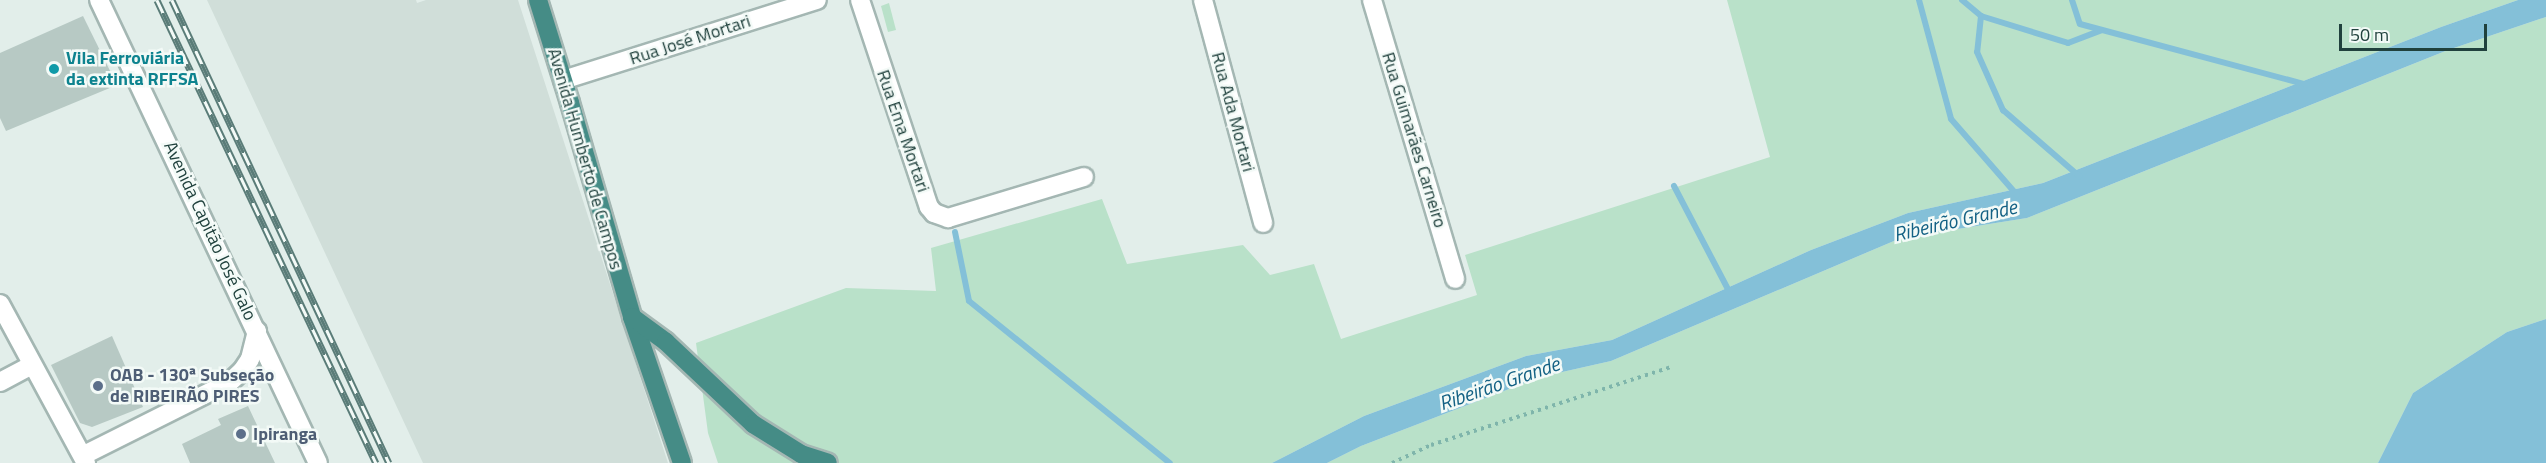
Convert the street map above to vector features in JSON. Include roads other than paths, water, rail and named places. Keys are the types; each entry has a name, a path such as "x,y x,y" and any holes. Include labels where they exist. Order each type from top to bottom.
{"highway":[{"name":"Avenida Humberto de Campos","path":"538,0 632,317 682,463"},
{"path":"632,317 666,342 753,424 801,454 828,463"}],"street":[{"name":"Avenida Capitão José Galo","path":"99,0 318,463"},
{"name":"Rua José Mortari","path":"563,80 817,0"},
{"name":"Rua Ema Mortari","path":"860,0 929,207 934,213 948,218 1084,177"},
{"name":"Rua Ada Mortari","path":"1203,0 1263,223"},
{"name":"Rua Guimarães Carneiro","path":"1372,0 1455,279"},
{"path":"0,304 85,459 230,382 242,371 250,359 257,331"},
{"path":"0,382 32,365"}],"water":[{"name":"Ribeirão Grande","path":"2518,0 2546,0 2546,17 2448,50 2027,218 1901,238 1611,361 1540,377 1361,446 1327,463 1272,463 1364,416 1526,356 1612,340 1811,250 1908,213 2043,183 2441,27"},
{"path":"2546,319 2546,463 2378,463 2413,393 2507,332"}],"waterway":[{"name":"Ribeirão Grande","path":"1919,0 1951,119 2017,195"},
{"path":"1962,0 1981,16 2068,43 2102,30"},
{"path":"2072,0 2080,24 2307,85"},
{"path":"1981,16 1977,52 2003,110 2079,176"},
{"path":"1674,186 1731,295"},
{"path":"955,232 969,301 1170,463"}],"railway":[{"path":"157,0 376,463"},
{"path":"172,0 389,463"}],"place":[{"name":"Vila Ferroviária da extinta RFFSA","path":"54,69"},
{"name":"OAB - 130ª Subseção de RIBEIRÃO PIRES","path":"98,386"},
{"name":"Ipiranga","path":"241,434"}]}
